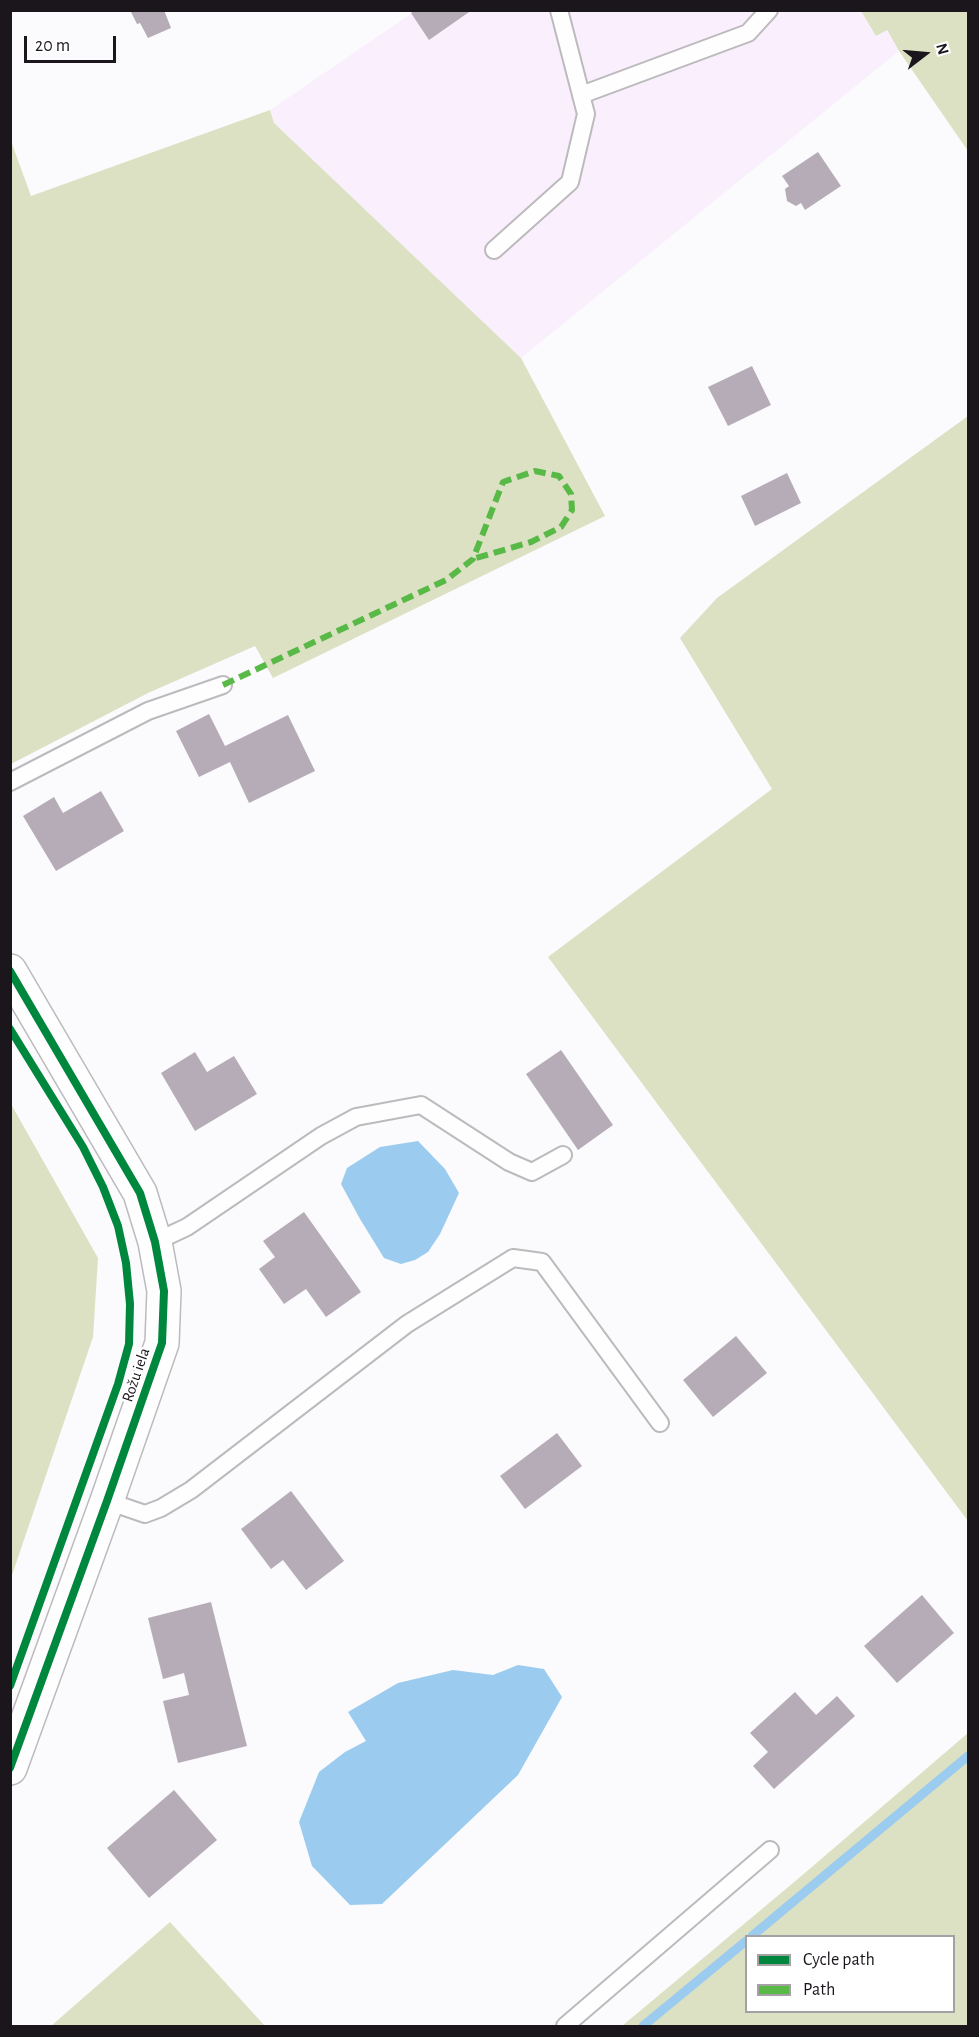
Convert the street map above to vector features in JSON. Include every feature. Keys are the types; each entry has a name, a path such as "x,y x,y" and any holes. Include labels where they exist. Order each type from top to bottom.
{"street":[{"name":"Rožu iela","path":"10,971 140,1193 156,1242 164,1291 162,1343 10,1768"}],"lane":[{"path":"494,250 570,182 586,114 559,10"},
{"path":"581,95 748,33 769,10"},
{"path":"10,782 148,711 224,685"},
{"path":"156,1242 186,1227 321,1136 356,1117 421,1106 509,1162 532,1172 563,1155"},
{"path":"107,1501 145,1514 161,1508 190,1490 407,1324 513,1258 542,1262 660,1424"},
{"path":"564,2026 770,1850"}],"shaded area":[{"path":"415,11 861,11 876,35 886,30 899,51 521,358 274,123 270,110"}],"green space":[{"path":"861,11 968,11 968,151 887,30 876,36"},
{"path":"270,110 274,123 521,358 605,516 273,678 255,646 148,693 11,764 11,141 31,196"},
{"path":"968,416 968,1521 548,957 772,789 680,638 717,598"},
{"path":"11,1104 98,1258 93,1337 11,1578"},
{"path":"968,1733 968,2026 622,2026 799,1878"},
{"path":"170,1922 265,2026 51,2026"}],"water":[{"path":"418,1141 445,1169 459,1193 440,1234 428,1252 415,1260 401,1264 384,1258 341,1184 347,1168 380,1147"},
{"path":"518,1665 544,1669 562,1697 518,1775 382,1904 350,1905 312,1866 299,1822 319,1772 345,1752 366,1741 348,1712 398,1683 453,1670 493,1675"}],"building":[{"path":"130,10 164,10 171,28 148,38"},
{"path":"415,10 472,10 429,40 411,13"},
{"path":"818,152 841,186 805,210 801,203 796,206 787,201 785,189 789,186 782,176"},
{"path":"752,366 771,405 728,426 708,387"},
{"path":"787,473 801,503 755,526 741,496"},
{"path":"209,714 225,746 288,715 315,771 249,803 230,762 199,777 176,731"},
{"path":"101,791 124,831 56,871 23,816 54,797 63,813"},
{"path":"561,1050 613,1125 578,1150 526,1074"},
{"path":"195,1052 207,1072 234,1056 257,1094 195,1131 161,1073"},
{"path":"304,1212 361,1292 326,1317 306,1289 284,1304 259,1269 275,1257 263,1241"},
{"path":"736,1336 767,1373 713,1417 683,1380"},
{"path":"557,1433 582,1466 525,1509 500,1476"},
{"path":"291,1491 344,1561 306,1590 283,1560 271,1569 241,1529"},
{"path":"922,1595 954,1633 897,1683 864,1646"},
{"path":"211,1602 247,1746 178,1763 163,1701 189,1695 184,1673 163,1679 148,1618"},
{"path":"795,1692 816,1715 837,1696 855,1716 774,1789 753,1766 768,1752 750,1733"},
{"path":"174,1790 217,1840 149,1898 107,1848"}],"waterway":[{"path":"753,1935 968,1756"},
{"path":"643,2026 745,1942"}],"marked path":[{"path":"223,685 446,580 473,559 503,482 535,471 559,476 571,494 572,510 561,527 531,542 473,559"}],"cycle path":[{"path":"10,971 140,1193 155,1242 164,1291 162,1343 10,1768"},
{"path":"10,1029 83,1147 103,1187 118,1226 126,1263 130,1304 129,1344 118,1384 10,1686"}]}
